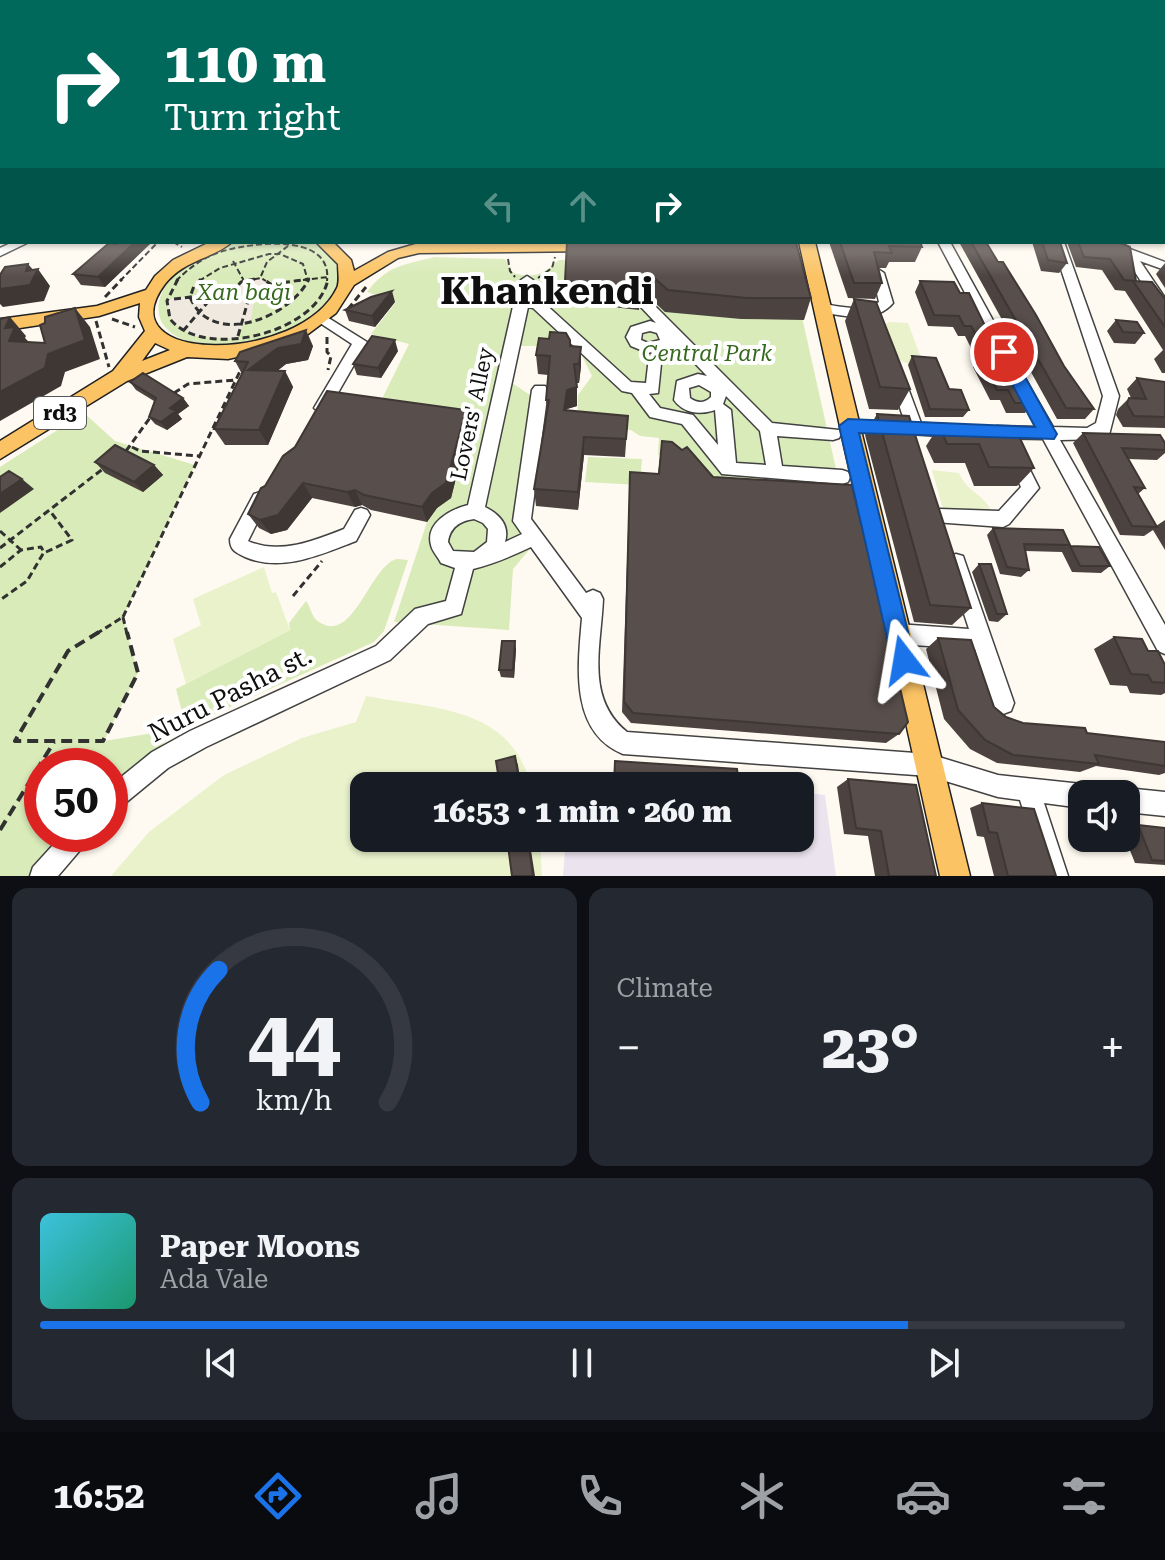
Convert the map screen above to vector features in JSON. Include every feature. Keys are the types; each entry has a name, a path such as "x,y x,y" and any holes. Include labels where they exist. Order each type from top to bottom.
{"main road":[{"path":"100,313 152,293 176,266 220,244"},
{"path":"0,325 128,311 164,341 187,350 225,353 259,348 294,335 327,329 341,297 341,280 347,267 342,257 326,244"},
{"path":"807,244 822,308 841,430 897,634 955,876"},
{"path":"341,280 393,255 419,248 608,246"},
{"path":"119,368 147,327 152,293"},
{"path":"119,368 187,350"},
{"name":"rd3","path":"0,451 119,368"}],"street":[{"path":"0,252 18,244"},
{"path":"945,244 1165,644"},
{"path":"1059,244 1111,396 1103,426 1091,434"},
{"path":"1106,244 1165,266"},
{"path":"1128,251 1165,308"},
{"path":"822,308 872,316 886,303 878,273"},
{"name":"Lovers' Alley","path":"475,511 527,280"},
{"path":"521,302 537,304 627,387 699,409 752,412"},
{"path":"650,326 648,306 678,342"},
{"path":"678,342 659,348 639,346 634,340 634,333 650,326 663,330 700,359 768,429 775,472"},
{"path":"314,422 360,342 327,329"},
{"path":"678,342 654,361 645,394 655,413 687,419 728,469 842,477"},
{"path":"692,380 710,382 720,394 712,406 699,409 687,404 680,394 682,385 692,380 700,367 700,359"},
{"path":"893,365 912,434"},
{"path":"540,390 522,521 593,608 589,691 594,713 605,732 623,743 929,765 998,786 1068,795"},
{"path":"645,394 680,394"},
{"path":"723,410 728,469"},
{"path":"768,429 912,434 1119,435"},
{"path":"1003,703 942,523 1003,519 1030,488 1004,433"},
{"path":"269,484 239,539 239,545 248,551 294,554 350,535 361,515"},
{"path":"475,511 492,518 499,534 492,551 465,564 447,557 439,543 439,535 456,515 475,511"},
{"path":"492,551 505,551 534,537"},
{"name":"Nuru Pasha st.","path":"128,786 160,760 198,739 383,653 422,616 454,608 465,564"},
{"path":"897,634 981,640"},
{"path":"1029,791 1056,876"},
{"path":"1140,801 1165,804"},
{"path":"42,876 63,852"}],"path":[{"path":"119,368 109,367 95,327 101,304 126,273 156,244"},
{"path":"177,244 189,250"},
{"path":"250,244 219,253 189,270 170,292 166,305 169,316 183,331 204,338 228,339 278,328 311,308 324,293 329,277 322,258 309,249 292,244"},
{"path":"264,245 267,259"},
{"path":"261,278 261,268 267,259 280,254 288,246"},
{"path":"280,254 305,265 310,280 306,291 291,305 269,316 243,322 216,322 194,308 192,297 196,287 209,273 233,261 280,254"},
{"path":"233,261 244,281"},
{"path":"174,299 232,292 244,281 261,278 272,285 329,277 341,280"},
{"path":"327,352 327,329 372,278"},
{"path":"232,292 238,300 248,301 265,295 272,285"},
{"path":"183,331 196,320 213,296"},
{"path":"240,331 248,301"},
{"path":"100,313 105,318 147,327"},
{"path":"123,617 138,673 103,741 15,741 68,651 123,617 245,361 233,363"},
{"path":"162,401 188,384 235,380"},
{"path":"120,455 131,447 154,412"},
{"path":"131,447 140,451 199,456"},
{"path":"0,548 109,464"},
{"path":"0,600 18,591 34,573 44,552 72,540 50,511"},
{"path":"0,531 21,550"},
{"path":"293,596 334,547 334,541"},
{"path":"0,567 21,550 41,547 44,552"},
{"path":"0,830 54,742"}],"shaded area":[{"path":"255,278 270,281 271,288 254,300 251,321 243,323 237,339 196,336 180,329 169,316 167,299 232,292 241,282"},
{"path":"814,794 825,795 836,876 563,876 565,852 814,852"}],"green space":[{"name":"Xan bağı","path":"233,244 313,244 328,252 336,264 337,288 326,306 283,332 230,344 187,341 164,325 159,315 162,293 178,272 213,251"},
{"name":"Central Park","path":"434,257 505,259 513,273 527,275 543,272 559,260 789,259 843,500 712,492 681,456 658,455 659,438 640,436 631,430 577,428 578,395 592,376 579,350 573,346 518,346 511,382 537,400 522,522 535,543 513,569 509,630 394,622 427,522 437,508 375,413 409,344 371,334 396,302 367,292 389,272"},
{"path":"908,323 924,366 899,359 893,350 886,324"},
{"path":"84,413 115,441 195,465 123,617 138,673 104,741 178,729 128,778 128,748 24,748 24,852 54,852 29,876 0,876 0,467"},
{"path":"588,457 642,459 640,485 585,482"},
{"path":"932,470 959,473 986,502 993,515 949,513 942,506"},
{"path":"397,559 408,560 384,631 374,642 186,727 176,689 290,630 289,623 306,601 319,622 331,626 342,623 352,614 387,564"},
{"path":"264,567 272,593 276,592 290,630 186,684 173,639 201,625 193,599"},
{"path":"366,696 443,709 488,726 506,740 526,772 350,772 350,852 541,852 542,876 111,876 149,832 224,775 302,738 356,722"}],"building":[{"path":"108,244 133,244 98,277 73,274"},
{"path":"567,244 797,244 811,298 746,298 668,290 652,276 639,278 637,283 641,288 565,281"},
{"path":"841,244 921,244 922,247 889,246 892,253 874,252 882,283 854,283"},
{"path":"972,244 987,244 998,262 1003,262 1064,366 1094,409 1066,408"},
{"path":"1043,244 1061,244 1067,263 1048,260"},
{"path":"1079,244 1123,244 1130,247 1136,281 1124,280 1110,259 1084,257"},
{"path":"28,264 26,271 38,269 30,285 0,289 0,275 5,267"},
{"path":"920,281 954,282 960,293 969,293 991,338 996,338 1033,403 1015,403 1008,390 997,390 980,356 988,356 971,326 964,326 959,316 934,315"},
{"path":"1133,281 1152,282 1165,299 1165,327"},
{"path":"392,291 372,316 345,310 371,297"},
{"path":"854,299 876,302 910,389 880,387"},
{"path":"75,308 85,340 48,354 45,368 0,392 0,319 10,317 5,328 15,327 9,341 45,343 40,325 45,323 45,317"},
{"path":"1116,320 1137,322 1144,333 1123,332"},
{"path":"306,330 301,344 278,348 248,370 285,371 259,430 214,429 248,362 235,361 240,352"},
{"path":"550,332 566,333 570,346 581,347 579,364 574,364 577,387 567,390 564,410 628,416 626,439 584,437 578,492 534,489 549,400 546,400 550,356 536,355 539,338 549,339"},
{"path":"372,336 395,340 378,368 353,364"},
{"path":"912,356 936,358 949,389 961,390 969,410 930,409"},
{"path":"143,373 183,398 170,408 176,411 161,422 149,417 156,398 130,382"},
{"path":"1137,378 1165,382 1165,417 1134,416 1127,404 1129,398 1146,399"},
{"path":"327,391 466,410 446,483 432,493 422,507 364,495 355,490 347,492 303,483 278,515 260,520 248,514 283,456 295,447"},
{"path":"877,414 909,416 971,608 930,605"},
{"path":"939,426 957,427 958,430 1017,432 1034,468 989,467 979,444 947,444"},
{"path":"1083,433 1160,435 1165,450 1122,448 1145,488 1134,487 1157,527 1132,526"},
{"path":"662,441 672,442 682,450 687,447 713,477 852,485 908,722 899,734 633,713 624,702 630,472 659,474"},
{"path":"115,445 154,465 134,482 95,462"},
{"path":"9,471 22,479 0,494 0,477"},
{"path":"993,528 1063,530 1070,545 1024,544 1029,570 1007,567"},
{"path":"1070,546 1099,547 1110,566 1080,566"},
{"path":"979,564 991,564 1007,614 997,614"},
{"path":"1114,637 1142,639 1148,651 1158,651 1165,665 1165,683 1152,682 1148,675 1131,674"},
{"path":"938,638 971,640 994,707 1006,717 1023,723 1085,728 1087,733 1165,742 1165,766 1095,755 1099,764 1013,755 985,740 958,710"},
{"path":"502,641 515,641 513,670 499,670"},
{"path":"515,756 518,772 498,772 496,761"},
{"path":"615,761 737,769 737,772 615,772"},
{"path":"848,779 916,785 936,876 889,876 881,831 856,828"},
{"path":"982,803 1034,809 1056,876 1008,876 997,833 989,832"},
{"path":"1140,825 1165,828 1165,861 1152,860"},
{"path":"509,852 530,852 533,876 512,876"}],"district":[{"name":"Khankendi","path":"547,291"}],"route":[{"path":"904,660 848,426 1048,434 1004,352"}]}
